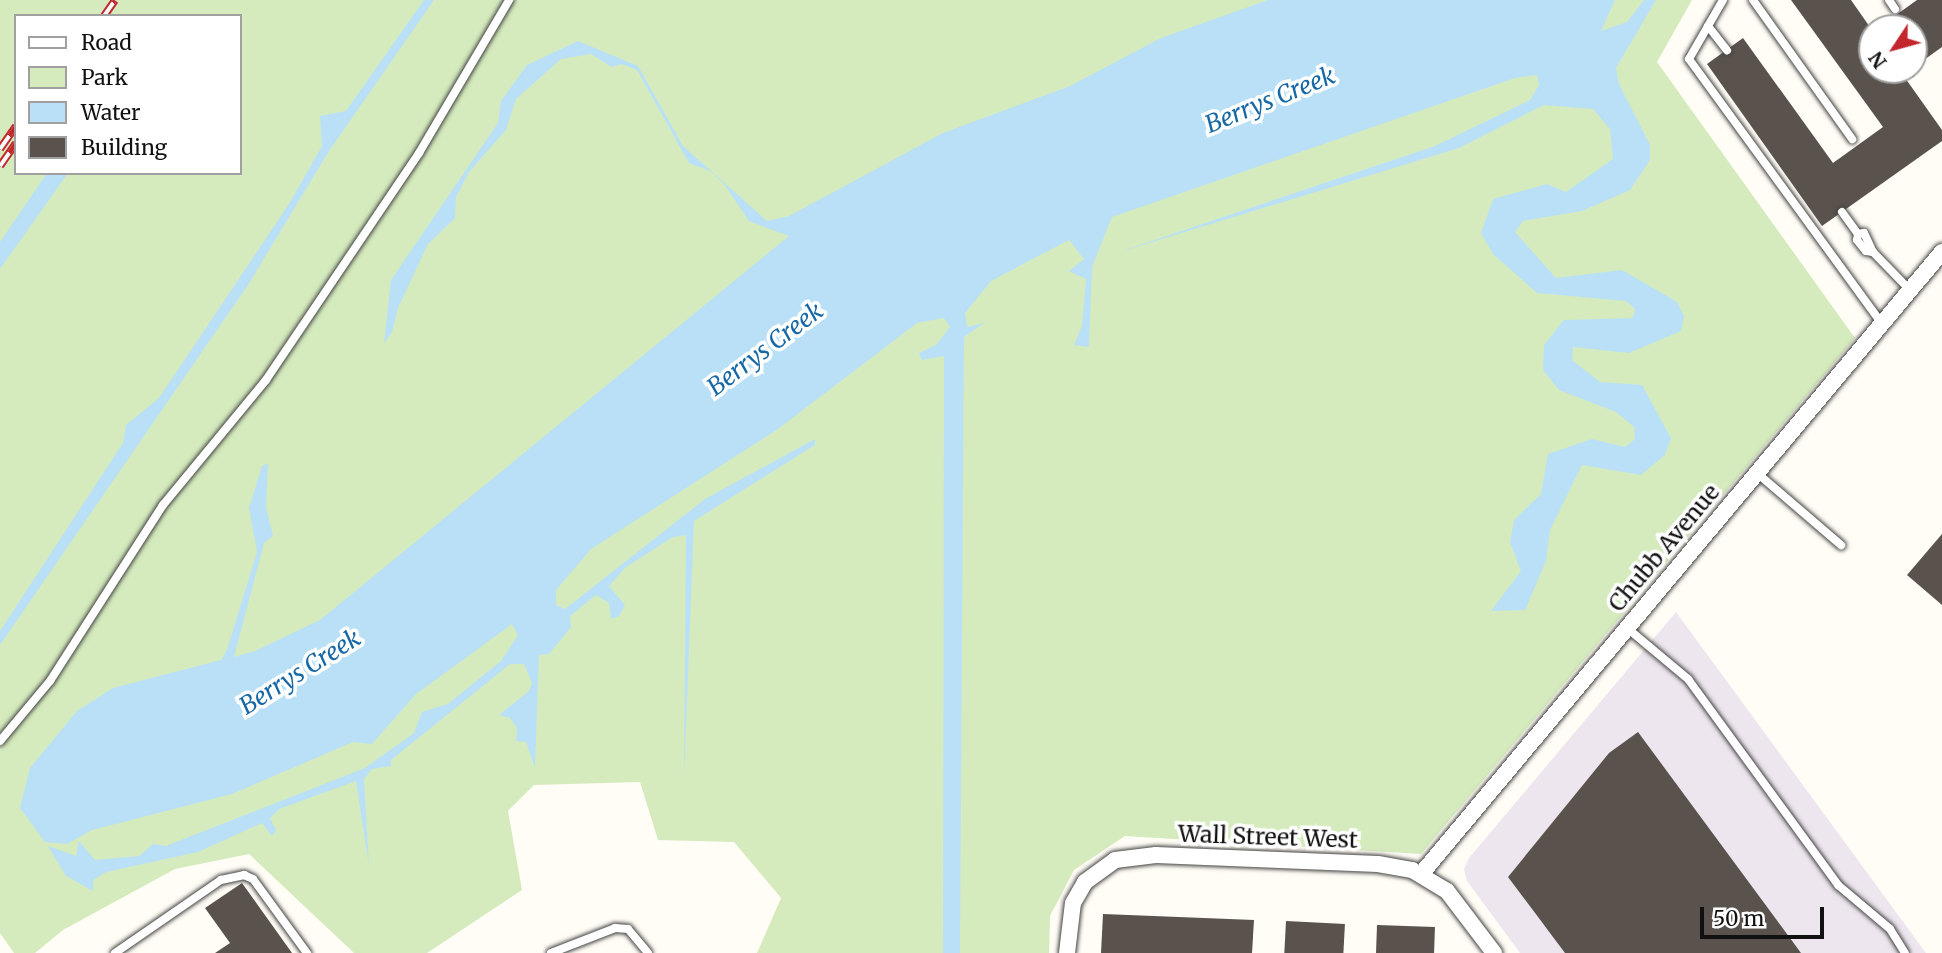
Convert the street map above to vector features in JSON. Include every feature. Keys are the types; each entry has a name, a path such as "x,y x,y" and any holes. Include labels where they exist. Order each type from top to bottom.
{"street":[{"name":"Chubb Avenue","path":"1422,873 1942,252"},
{"name":"Wall Street West","path":"1067,953 1070,916 1078,892 1098,870 1125,858 1378,864 1422,873 1453,898 1494,953"}],"lane":[{"path":"0,741 50,681 163,505 266,380 419,153 509,0"},
{"path":"1723,0 1689,59 1882,324"},
{"path":"1753,0 1852,139"},
{"path":"1889,0 1895,9"},
{"path":"1709,26 1727,50"},
{"path":"1842,212 1866,251 1873,251 1910,290"},
{"path":"1757,472 1841,545"},
{"path":"1627,628 1688,678 1838,885 1890,929 1905,953"},
{"path":"115,953 220,880 244,875 253,879 307,953"},
{"path":"551,953 615,928 628,929 648,953"}],"shaded area":[{"path":"1676,612 1926,953 1520,953 1467,881 1464,869 1469,858"}],"green space":[{"path":"0,0 1692,0 1657,62 1855,338 1421,854 1125,836 1074,870 1050,916 1049,953 757,953 781,898 734,842 658,840 640,782 534,785 508,811 522,890 427,953 354,953 249,854 175,869 63,930 35,953 14,953 0,933"}],"water":[{"path":"424,0 434,0 329,151 248,285 0,645 0,631 123,443 126,425 159,398 289,204 322,146 320,116 346,111"},
{"name":"Berrys Creek","path":"1268,0 1615,0 1601,31 1627,22 1644,0 1656,0 1616,68 1619,84 1650,145 1650,160 1630,190 1582,211 1523,221 1515,232 1556,278 1622,270 1677,302 1684,316 1681,331 1629,353 1573,347 1572,360 1600,382 1642,385 1671,438 1665,455 1641,475 1582,465 1550,530 1546,561 1525,610 1491,611 1521,571 1510,542 1514,520 1541,494 1548,454 1592,439 1625,447 1635,439 1634,427 1616,412 1559,390 1543,370 1544,345 1564,320 1633,318 1635,309 1626,301 1537,293 1493,254 1481,233 1493,199 1547,184 1566,192 1613,159 1610,129 1593,109 1544,105 1459,148 1113,254 1435,146 1530,100 1539,85 1537,75 1515,78 1112,217 1092,267 1089,347 1074,345 1082,326 1086,279 1069,271 1084,259 1069,240 991,281 965,313 967,327 984,323 964,337 960,953 943,953 944,356 922,360 919,353 936,345 950,327 944,318 917,323 778,429 591,549 556,590 556,605 565,609 705,499 815,439 815,445 694,521 684,779 686,535 673,537 626,567 609,586 625,605 619,616 611,619 609,603 596,595 570,616 571,627 549,654 539,655 535,768 526,742 516,741 517,728 510,718 499,715 529,691 532,683 524,664 510,664 391,760 391,766 372,769 364,779 369,866 356,781 279,809 270,818 276,830 272,836 262,823 198,852 106,872 93,880 93,891 66,876 48,846 76,856 79,841 95,860 139,856 153,844 166,846 365,768 414,733 422,712 448,704 501,661 518,635 512,624 416,694 372,744 353,742 232,794 92,830 67,844 45,842 20,808 30,768 77,711 113,688 221,660 227,650 257,552 249,508 262,466 268,463 266,507 273,536 264,543 234,657 255,651 320,620 789,236 749,221 724,184 710,171 689,163 637,70 622,64 612,67 591,54 561,59 516,99 506,130 469,172 456,197 455,218 428,244 398,308 392,332 384,343 391,280 498,123 501,101 527,65 578,41 638,66 683,146 767,221 789,216 943,133 1070,86 1161,38"},
{"path":"46,175 67,175 0,269 0,242"}],"building":[{"path":"1791,0 1851,0 1861,14 1858,14 1858,84 1909,84 1942,130 1942,141 1822,226 1707,64 1743,38 1833,163 1883,127"},
{"path":"1917,0 1942,0 1942,47 1928,57 1928,14 1898,14"},
{"path":"1942,534 1942,605 1907,575"},
{"path":"1638,732 1801,953 1565,953 1508,877 1609,753"},
{"path":"242,883 292,953 215,953 230,943 205,908"},
{"path":"1103,914 1254,920 1252,953 1101,953"},
{"path":"1286,921 1345,924 1343,953 1284,953"},
{"path":"1377,925 1435,927 1434,953 1376,953"}],"railway":[{"path":"105,14 115,0"},
{"path":"0,149 14,129"},
{"path":"0,166 14,146"}]}
